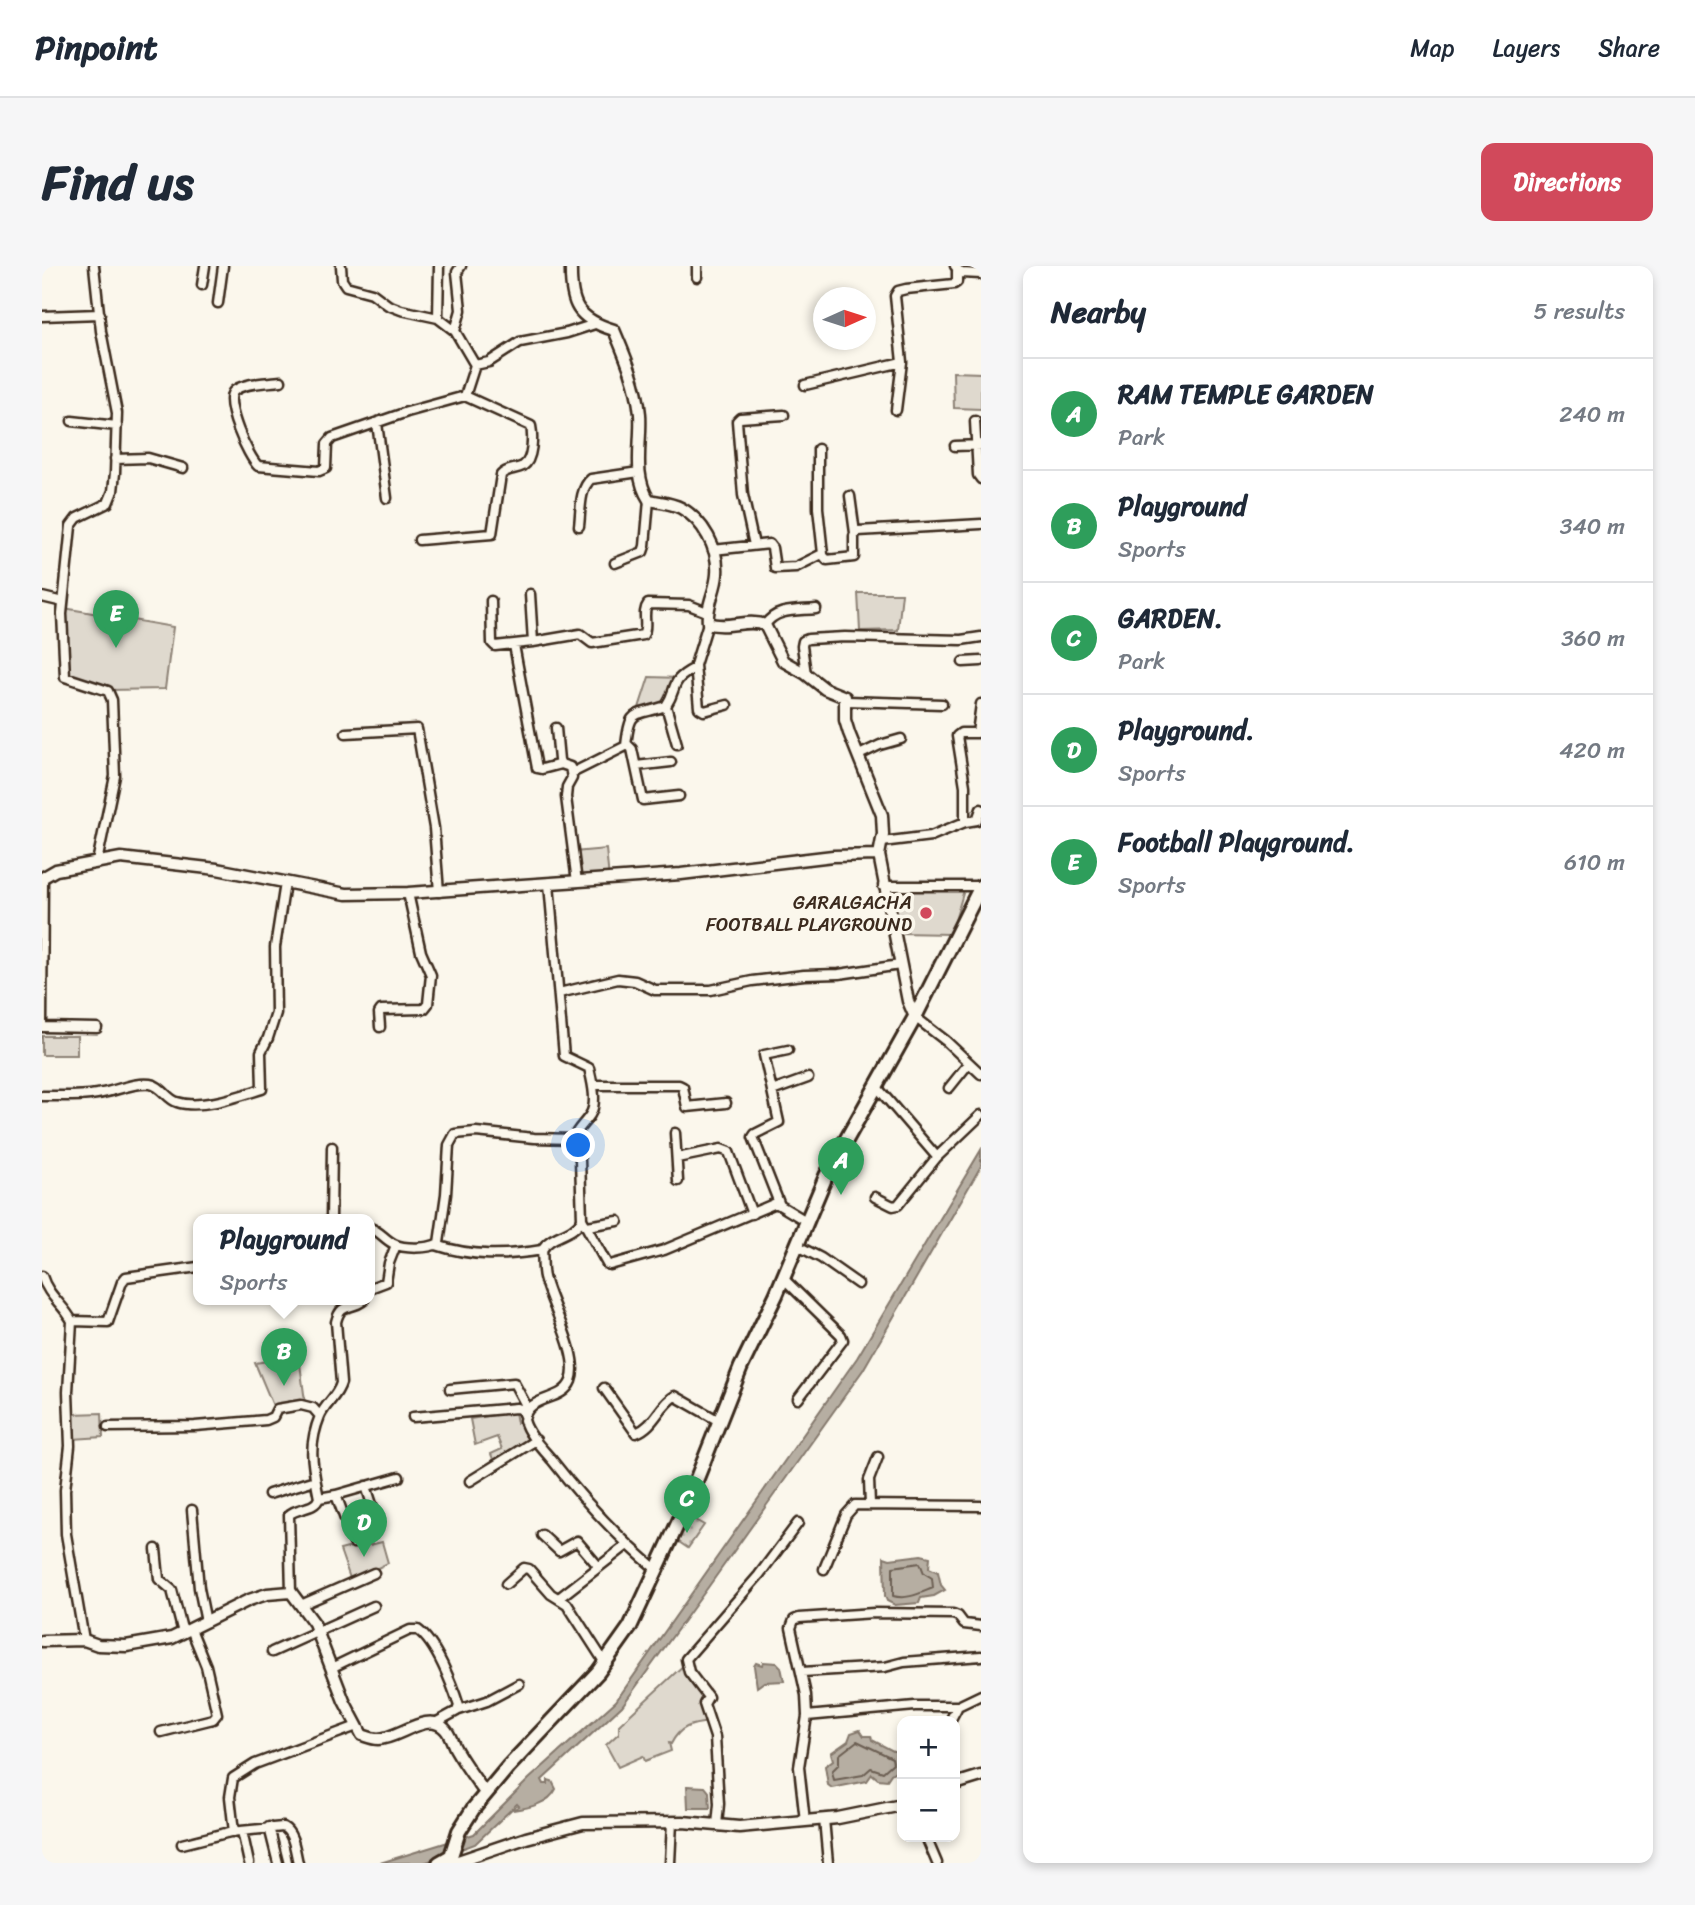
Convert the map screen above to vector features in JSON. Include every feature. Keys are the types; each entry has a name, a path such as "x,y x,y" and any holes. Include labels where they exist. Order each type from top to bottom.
{"main road":[{"path":"439,1863 451,1856 459,1831 486,1794 605,1662 630,1626 690,1496 741,1367 783,1278 825,1176 915,1017 981,886"}],"street":[{"path":"94,266 101,331 117,413 113,491 108,503 77,518 71,526 63,602 65,677 108,691 112,700 115,776 97,862"},
{"path":"202,285 205,266"},
{"path":"218,303 223,266"},
{"path":"341,266 342,281 346,286 372,293 388,305 401,310 438,318 454,331 475,365"},
{"path":"438,318 439,266"},
{"path":"454,331 461,310 457,272 461,266"},
{"path":"571,266 572,293 577,307 586,319 614,330 636,386 640,414 639,472 643,490 649,500 645,546 643,552 615,563"},
{"path":"697,266 697,277"},
{"path":"897,410 902,362 896,293 905,289 954,285 957,282 956,269 981,274"},
{"path":"42,316 100,314"},
{"path":"475,365 489,362 520,342 567,334 595,324"},
{"path":"805,385 902,362"},
{"path":"464,396 475,365"},
{"path":"281,381 240,387 230,396 229,403 235,419 250,455 258,466 324,470 327,464 328,441 407,412 464,396 531,426 529,458 522,466 500,475 490,536 419,540"},
{"path":"754,545 743,495 737,421 740,418 783,415"},
{"path":"72,421 117,426"},
{"path":"975,421 979,445 978,475 981,479"},
{"path":"377,423 387,498"},
{"path":"955,446 979,445"},
{"path":"818,449 818,508 823,554 827,561 854,557 855,533 850,496"},
{"path":"114,458 148,458 183,468"},
{"path":"579,526 587,482 591,479 639,472"},
{"path":"649,500 679,506 691,515 700,523 713,551 717,573 695,668 701,710 727,705"},
{"path":"855,533 862,530 981,524"},
{"path":"713,551 770,545 774,566 779,569 796,567 823,554"},
{"path":"530,594 533,642"},
{"path":"42,597 63,602"},
{"path":"491,601 492,643 495,646 580,634 592,642 643,635 646,630 645,610 648,604 689,605 719,626 755,622 765,625 783,662 806,674 817,685 845,697 846,726 882,815 879,855 883,886 908,1001 915,1017 981,1074"},
{"path":"765,625 779,612 816,609"},
{"path":"806,674 802,646 803,641 808,639 845,636 961,640 981,637"},
{"path":"514,645 537,768 561,764 570,767 572,773 566,797 577,882"},
{"path":"963,662 981,661"},
{"path":"677,744 666,706 675,681 695,668"},
{"path":"847,701 942,704"},
{"path":"965,822 965,786 957,736 961,733 978,733 981,704"},
{"path":"626,746 628,724 636,713 666,706"},
{"path":"346,733 414,728 419,732 437,850 439,892"},
{"path":"556,728 561,764"},
{"path":"859,755 901,739"},
{"path":"572,773 626,746"},
{"path":"626,746 632,749 643,800 679,796"},
{"path":"636,766 671,762"},
{"path":"881,842 938,834 965,822 977,820 981,809"},
{"path":"97,1028 42,1026 43,878 56,870 121,858 153,860 217,869 346,894 408,894 681,874 833,856 879,855"},
{"path":"42,1096 98,1094 150,1084 175,1101 189,1103 227,1100 264,1087 261,1052 276,1013 275,947 285,883"},
{"path":"549,884 564,1056 589,1068 593,1085 590,1116 577,1130 573,1139 580,1160 585,1223 607,1264 664,1250 779,1203"},
{"path":"883,886 981,886"},
{"path":"380,1027 381,1010 424,1009 428,1004 431,975 421,952 408,894"},
{"path":"559,993 618,978 635,981 655,990 711,990 752,981 839,974 900,965"},
{"path":"788,1050 764,1055 779,1122 753,1137 779,1203 806,1221"},
{"path":"948,1088 969,1063"},
{"path":"772,1091 808,1078"},
{"path":"593,1085 679,1085 682,1087 687,1107 726,1104"},
{"path":"876,1086 937,1157"},
{"path":"875,1197 893,1206 898,1205 937,1157 981,1115"},
{"path":"436,1245 439,1243 446,1194 449,1145 455,1134 476,1132 573,1139"},
{"path":"675,1133 678,1181"},
{"path":"331,1214 332,1147"},
{"path":"677,1158 721,1150 729,1152 752,1214"},
{"path":"526,1412 541,1400 559,1394 568,1387 573,1372 569,1346 544,1277 542,1250 548,1242 585,1223 618,1221"},
{"path":"375,1229 396,1245 436,1245 460,1253 482,1255 542,1250"},
{"path":"375,1285 386,1282 391,1255 396,1245"},
{"path":"796,1245 821,1258 858,1284"},
{"path":"72,1321 108,1322 127,1277 193,1268"},
{"path":"42,1276 52,1298 72,1321 68,1392 70,1446 65,1490 66,1534 84,1640"},
{"path":"783,1278 843,1340 798,1399"},
{"path":"319,1498 312,1456 320,1416 339,1392 341,1383 336,1322 338,1313 343,1308 355,1305"},
{"path":"450,1390 513,1382 518,1387 526,1412 525,1424 536,1440 579,1494 627,1545 657,1570"},
{"path":"604,1388 636,1433 652,1422 675,1396 719,1420"},
{"path":"108,1427 195,1426 266,1420 273,1417 279,1408 301,1405 313,1408 320,1416"},
{"path":"413,1417 518,1408 526,1412"},
{"path":"470,1481 536,1440"},
{"path":"870,1504 870,1475 878,1457"},
{"path":"399,1477 319,1498 314,1505 289,1515 291,1592 318,1633 362,1735 377,1739 391,1737 420,1725 435,1723 519,1684"},
{"path":"269,1494 315,1480"},
{"path":"366,1486 378,1523"},
{"path":"336,1495 354,1543"},
{"path":"824,1569 849,1510 855,1505 981,1506"},
{"path":"192,1510 199,1588 206,1622"},
{"path":"717,1825 719,1804 716,1749 705,1704 708,1696 689,1672 686,1659 759,1575 798,1523"},
{"path":"542,1535 559,1551 577,1541 599,1567"},
{"path":"559,1598 627,1545"},
{"path":"156,1549 159,1579 172,1590 187,1631 204,1658 217,1714 213,1719 161,1732"},
{"path":"506,1584 527,1568 551,1594 567,1604 605,1662"},
{"path":"301,1605 374,1573"},
{"path":"42,1642 84,1640 98,1645 125,1646 172,1638 267,1594 291,1592"},
{"path":"272,1652 374,1606"},
{"path":"805,1821 799,1768 807,1716 792,1622 799,1618 874,1613 953,1614 964,1624 981,1626"},
{"path":"331,1668 410,1630 418,1630 428,1639 438,1657 459,1710"},
{"path":"802,1672 885,1667 904,1662 981,1656"},
{"path":"807,1716 915,1706 958,1706 981,1695"},
{"path":"953,1716 958,1706"},
{"path":"435,1723 447,1730 455,1748 486,1794"},
{"path":"249,1863 230,1797 233,1778 261,1762 358,1727"},
{"path":"960,1782 981,1776"},
{"path":"452,1863 526,1838 583,1823 672,1822 739,1827 824,1819 897,1806"},
{"path":"824,1819 828,1863"},
{"path":"670,1863 672,1822"},
{"path":"269,1827 278,1863"},
{"path":"182,1844 238,1831 283,1827 288,1830 298,1863"},
{"path":"928,1842 937,1863"}],"shaded area":[{"path":"953,372 981,373 981,409 954,408"},
{"path":"858,593 902,593 898,630 860,631"},
{"path":"64,608 173,627 165,689 109,690 65,677"},
{"path":"649,677 680,678 670,711 638,711"},
{"path":"606,849 609,879 577,882 574,852"},
{"name":"GARALGACHA FOOTBALL PLAYGROUND","path":"897,888 964,890 951,934 898,933 890,893"},
{"path":"42,1036 77,1036 77,1055 42,1055"},
{"path":"299,1356 306,1409 276,1413 255,1363"},
{"path":"515,1412 517,1423 523,1422 535,1442 496,1467 491,1454 502,1449 497,1437 475,1445 470,1419"},
{"path":"102,1413 103,1437 73,1439 72,1414"},
{"path":"690,1517 704,1525 688,1548 676,1540 679,1526 683,1527"},
{"path":"382,1542 388,1563 351,1581 340,1550"},
{"path":"687,1662 708,1697 705,1704 710,1722 682,1730 671,1744 669,1743 671,1751 645,1761 643,1756 618,1767 606,1745 619,1733 619,1725"}],"water":[{"path":"981,1150 981,1166 863,1370 622,1706 542,1780 544,1784 548,1784 548,1780 552,1781 556,1789 553,1794 538,1804 513,1810 519,1806 517,1804 475,1844 424,1863 380,1863 474,1834 529,1779 616,1701 857,1358"},
{"path":"921,1555 930,1557 929,1568 938,1572 945,1590 934,1596 921,1598 919,1603 895,1605 887,1601 884,1557 890,1559"},
{"path":"763,1662 777,1663 781,1667 784,1681 764,1682 757,1687 754,1666 756,1663 762,1665"},
{"path":"860,1730 864,1736 871,1736 872,1740 897,1751 897,1770 887,1780 878,1779 872,1774 867,1781 832,1788 828,1785 825,1766 833,1760 831,1753 848,1741 851,1733"},
{"path":"687,1786 705,1787 709,1792 710,1808 688,1808"}],"place":[{"name":"Football Playground.","path":"116,648"},
{"name":"GARALGACHA FOOTBALL PLAYGROUND","path":"926,913"},
{"name":"RAM TEMPLE GARDEN","path":"841,1195"},
{"name":"Playground","path":"284,1386"},
{"name":"GARDEN.","path":"687,1533"},
{"name":"Playground.","path":"364,1557"}]}
